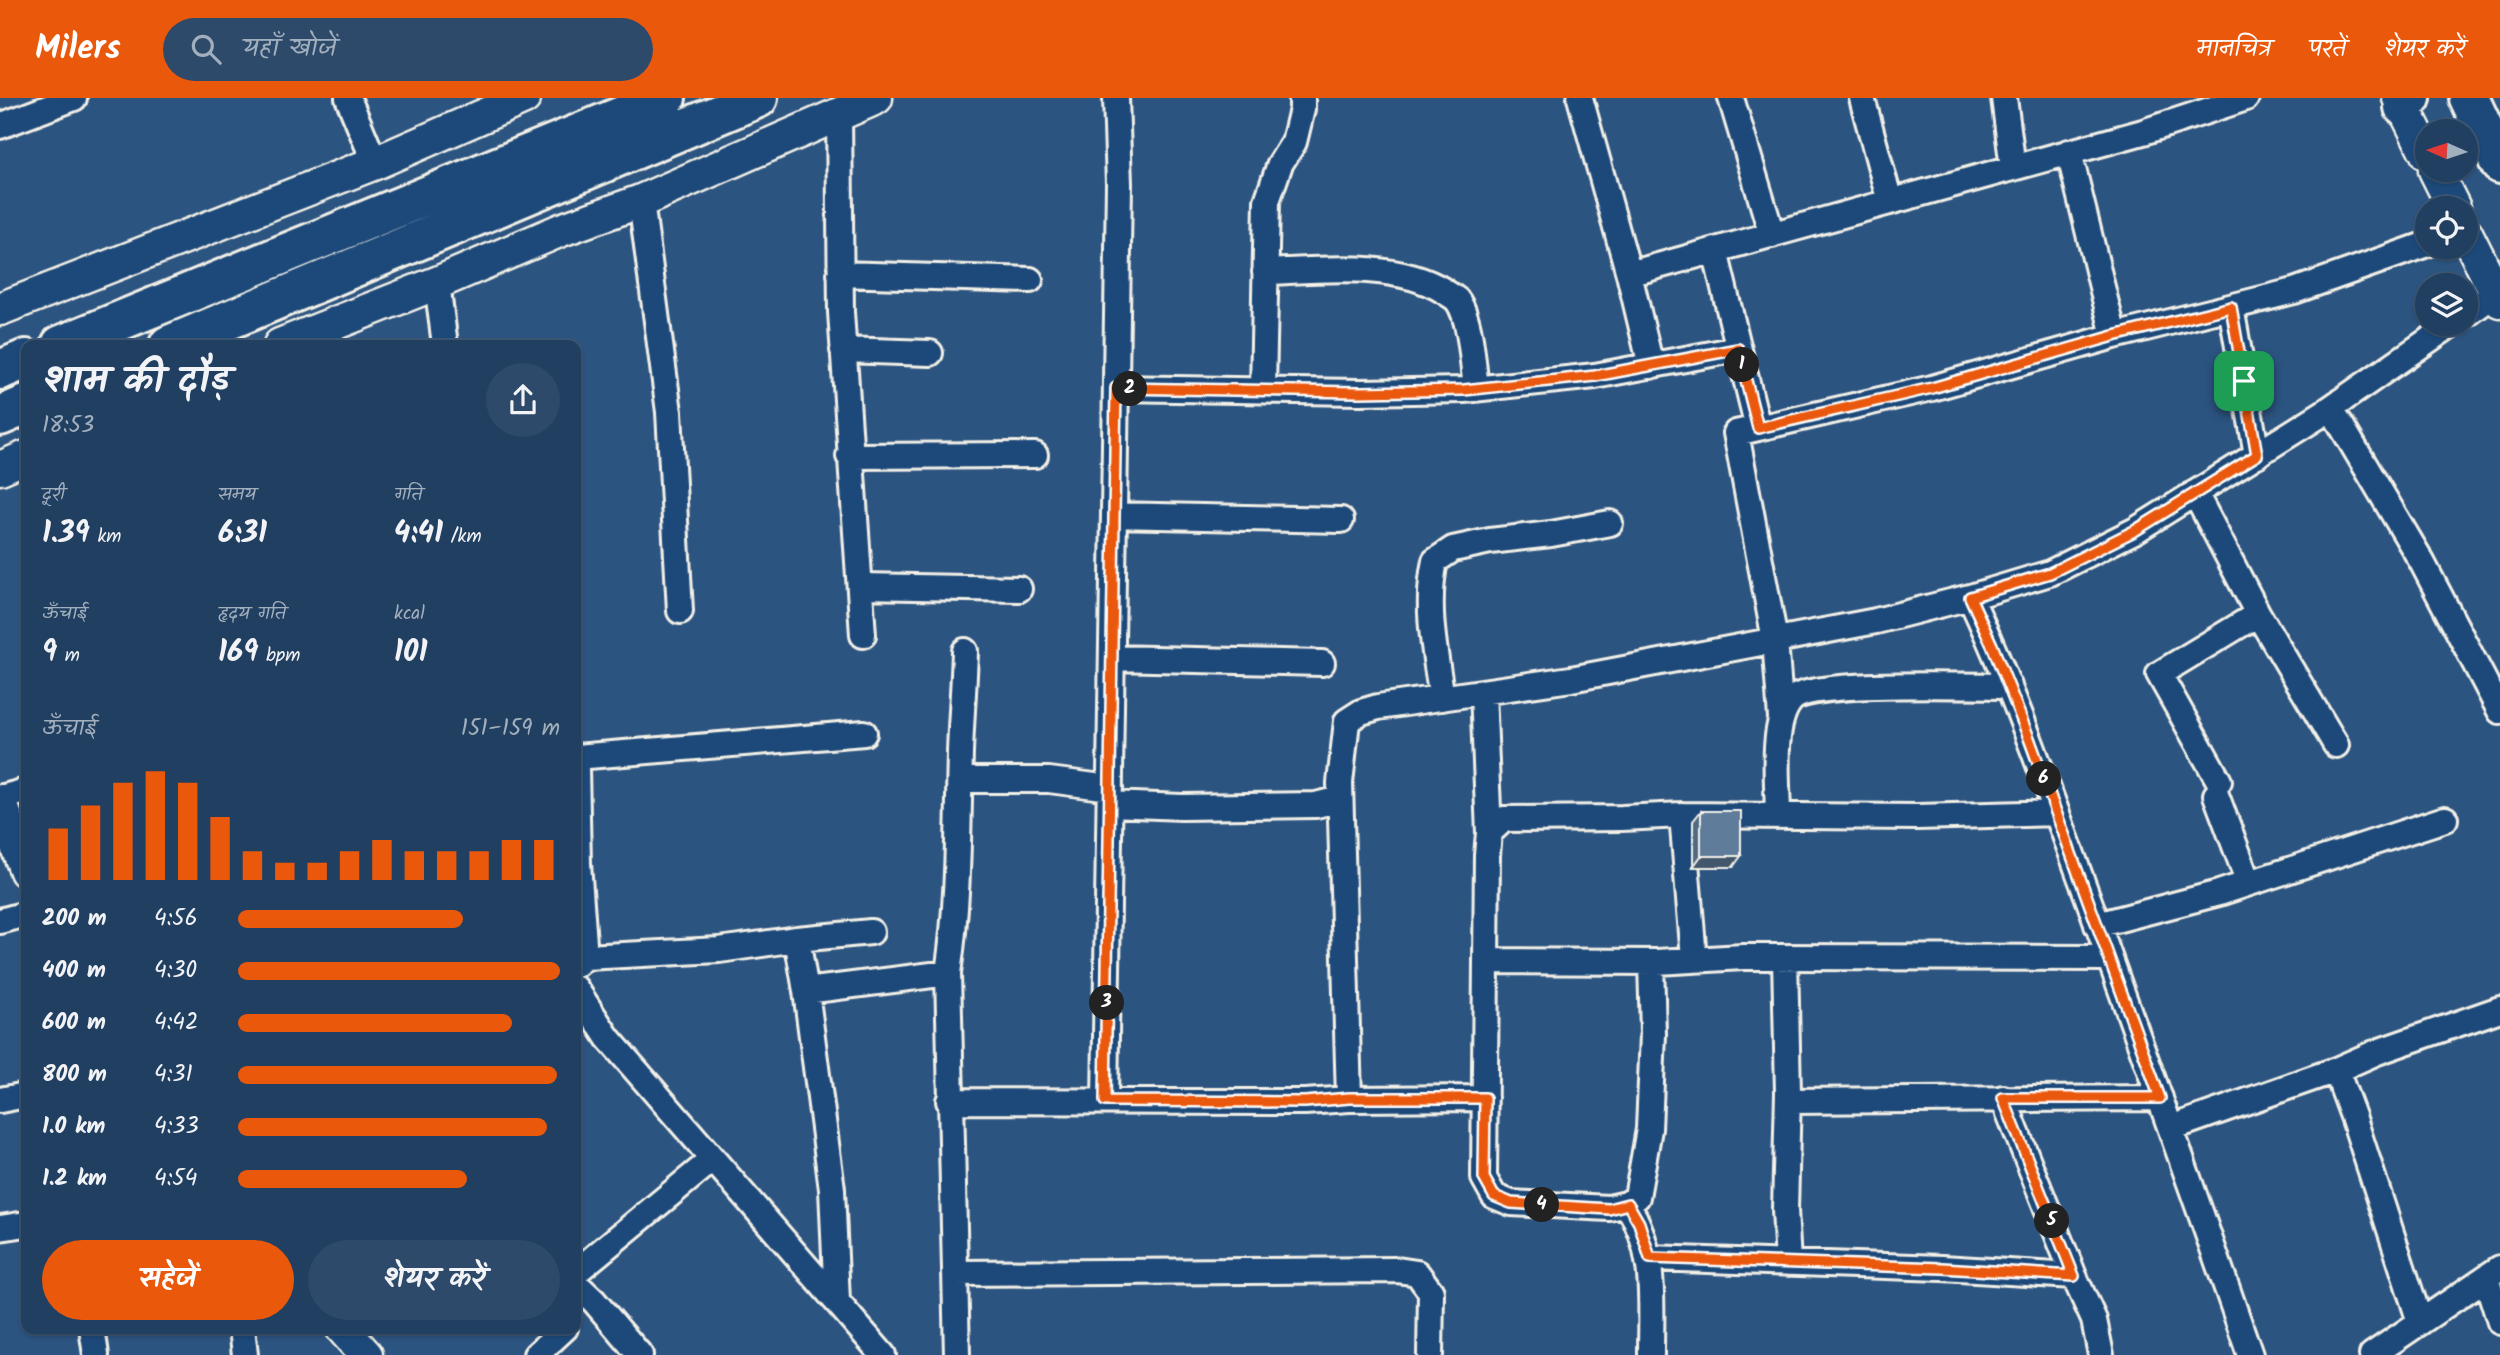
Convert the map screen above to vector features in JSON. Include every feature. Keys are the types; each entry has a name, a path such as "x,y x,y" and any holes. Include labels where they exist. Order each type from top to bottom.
{"highway":[{"path":"73,340 666,98"},
{"path":"181,340 758,98"},
{"path":"2469,98 2500,164"},
{"path":"0,369 21,361"},
{"path":"0,416 21,407"}],"street":[{"path":"0,126 74,98"},
{"path":"348,98 375,163"},
{"path":"0,309 375,163 524,98"},
{"path":"293,340 561,230 641,201 876,98"},
{"path":"1105,1101 1119,184 1116,98"},
{"path":"1263,390 1266,201 1280,164 1294,142 1302,98"},
{"path":"1580,98 1629,274 1651,366"},
{"path":"1731,98 1772,235"},
{"path":"1862,98 1890,202"},
{"path":"2004,98 2013,168"},
{"path":"1629,274 2143,132 2246,98"},
{"path":"2405,101 2415,125"},
{"path":"839,114 843,350 863,635"},
{"path":"2069,152 2114,336"},
{"path":"641,201 669,412 680,611"},
{"path":"1778,816 1781,718 1775,640 1735,433 1932,388 2114,336 2294,291 2415,248"},
{"path":"1715,251 1758,428"},
{"path":"2478,257 2498,297 2478,308"},
{"path":"1265,272 1336,269 1399,274 1429,282 1457,300 1468,328 1476,389"},
{"path":"840,274 1030,280"},
{"path":"437,283 444,340"},
{"path":"2231,307 2257,455"},
{"path":"1349,1098 1340,799 1347,721 1378,707 1571,679 1876,621 2050,573 2136,530 2195,494 2331,408 2435,336"},
{"path":"1116,388 1360,392 1476,389 1595,376 1738,349"},
{"path":"843,350 930,354"},
{"path":"2331,408 2422,562 2500,711"},
{"path":"849,456 1035,455"},
{"path":"0,468 21,459"},
{"path":"2195,494 2258,614 2336,745"},
{"path":"1114,515 1341,520"},
{"path":"1442,698 1430,621 1430,582 1435,561 1453,549 1465,546 1610,523"},
{"path":"861,586 1019,589"},
{"path":"1970,597 2057,813 2250,1355"},
{"path":"2249,883 2217,788 2159,674 2258,614"},
{"path":"957,1355 948,973 953,939 959,841 965,651"},
{"path":"1112,658 1322,663"},
{"path":"1781,718 1792,699 1806,692 1842,688 2008,686"},
{"path":"1483,692 1489,833 1484,1178 1494,1196 1511,1203 1609,1209 1628,1204 1637,1197 1649,1129 1653,1034 1651,962"},
{"path":"581,757 864,733"},
{"path":"960,780 1049,780 1110,796 1182,807 1316,805 1340,799"},
{"path":"21,793 0,799 21,857"},
{"path":"1489,833 1504,819 1682,815 1917,817 2057,813"},
{"path":"1682,815 1694,958"},
{"path":"2098,925 2219,893 2445,819"},
{"path":"0,922 21,916"},
{"path":"581,961 719,950 872,932"},
{"path":"797,939 832,1189 837,1302"},
{"path":"1785,958 1788,1101 1785,1210 1788,1264"},
{"path":"1487,961 2109,958"},
{"path":"806,991 948,973"},
{"path":"581,997 608,1038 883,1355"},
{"path":"2171,1128 2500,1009"},
{"path":"2336,1070 2420,1322"},
{"path":"0,1100 21,1096"},
{"path":"949,1101 1305,1102 1349,1098 1485,1098"},
{"path":"2003,1098 2094,1321 2101,1355"},
{"path":"1788,1101 2160,1098"},
{"path":"581,1268 713,1159"},
{"path":"1628,1204 1639,1223 1650,1258 1651,1355"},
{"path":"0,1228 21,1225"},
{"path":"1650,1258 1942,1268 2074,1276"},
{"path":"955,1273 1417,1273 1432,1292 1430,1355"},
{"path":"2372,1355 2493,1273 2500,1322"},
{"path":"581,1289 640,1355"},
{"path":"581,1313 594,1301"},
{"path":"93,1334 96,1355"},
{"path":"243,1334 245,1355"},
{"path":"347,1334 366,1355"},
{"path":"536,1355 559,1334"}],"building":[{"path":"1701,811 1741,811 1741,856 1701,856"}],"route":[{"path":"2231,307 2244,381 2257,455 2136,530 2050,573 1970,597 2029,738 2160,1098 2003,1098 2074,1276 1942,1268 1650,1258 1639,1223 1628,1204 1609,1209 1511,1203 1494,1196 1484,1178 1485,1098 1349,1098 1305,1102 1105,1101 1116,388 1360,392 1464,390 1595,376 1738,349 1758,428 1932,388 2114,336 2231,307"}]}
